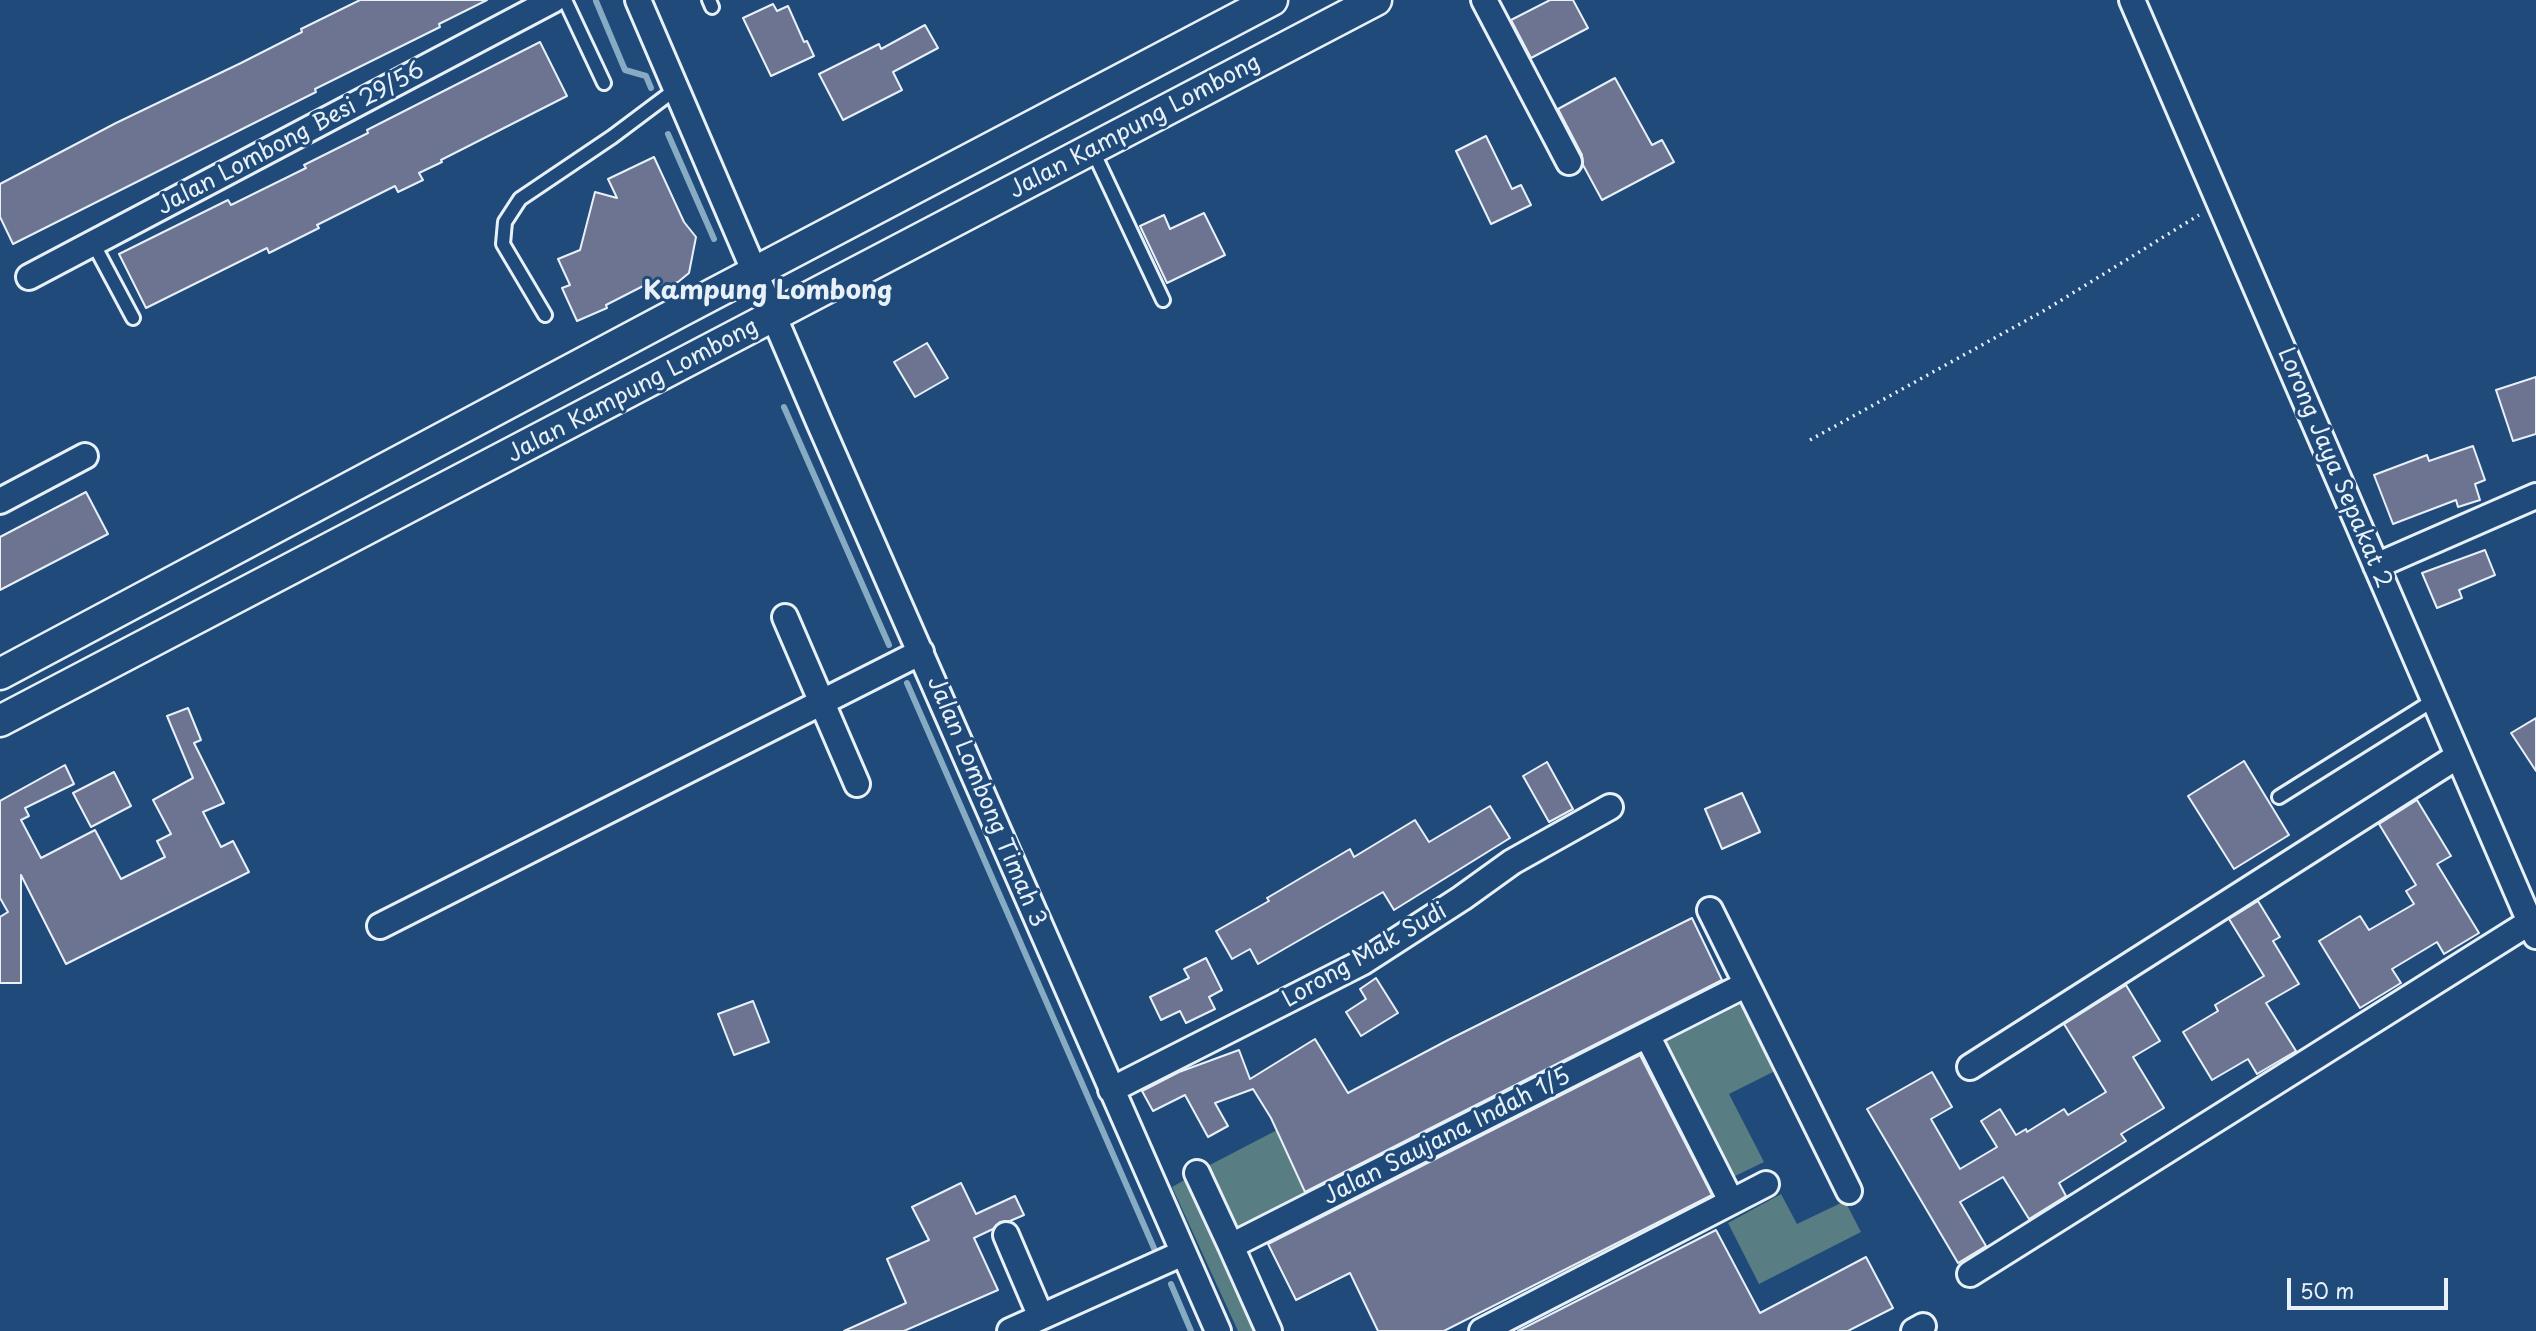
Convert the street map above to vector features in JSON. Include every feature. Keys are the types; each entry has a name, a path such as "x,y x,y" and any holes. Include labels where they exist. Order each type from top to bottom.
{"street":[{"name":"Jalan Lombong Besi 29/56","path":"29,277 553,0"},
{"name":"Jalan Lombong Timah 3","path":"638,0 754,273 1218,1331"},
{"name":"Jalan Kampung Lombong","path":"0,674 1272,0"},
{"name":"Jalan Kampung Lombong","path":"0,721 1376,0"},
{"path":"1484,0 1569,162"},
{"name":"Lorong Jaya Sepakat 2","path":"2132,0 2533,929"},
{"path":"0,501 85,456"},
{"path":"2376,566 2536,496"},
{"path":"785,617 857,783"},
{"path":"380,926 921,652"},
{"path":"1970,1067 2458,756"},
{"name":"Lorong Mak Sudi","path":"1111,1090 1363,962 1512,862 1610,807"},
{"path":"1710,911 1849,1191"},
{"path":"1970,1274 2533,929"},
{"name":"Jalan Saujana Indah 1/5","path":"1231,1246 1745,985"},
{"path":"1647,1035 1731,1201"},
{"path":"1197,1173 1269,1331"},
{"path":"1482,1331 1766,1184"},
{"path":"1006,1235 1041,1317"},
{"path":"1010,1331 1183,1254"}],"lane":[{"path":"565,0 604,83"},
{"path":"545,315 503,244 505,222 520,199 612,137 676,89"},
{"path":"1091,149 1163,300"},
{"path":"93,243 133,318"},
{"path":"2279,797 2434,700"}],"path":[{"path":"1811,440 2047,309 2219,203"}],"green space":[{"path":"1745,1002 1779,1069 1729,1094 1764,1162 1731,1178 1662,1044"},
{"path":"1277,1130 1306,1193 1237,1228 1206,1167"},
{"path":"1190,1177 1260,1331 1238,1331 1172,1187"},
{"path":"1781,1194 1797,1224 1845,1201 1861,1232 1759,1284 1728,1223"}],"building":[{"path":"360,0 487,0 439,24 440,27 315,89 316,92 13,244 0,217 0,184"},
{"path":"1550,0 1573,0 1588,28 1531,58 1511,20"},
{"path":"773,4 777,11 788,6 804,42 807,41 814,56 771,76 743,18"},
{"path":"925,25 938,48 893,72 902,90 843,120 819,74 879,44 881,49"},
{"path":"540,42 567,96 441,160 442,162 419,173 423,180 398,192 395,186 317,225 319,228 269,253 267,248 146,308 119,254 228,200 231,205 306,168 304,165 368,133 367,130"},
{"path":"1615,78 1652,145 1662,140 1674,162 1602,200 1558,109"},
{"path":"1486,136 1512,189 1521,185 1531,205 1491,224 1456,151"},
{"path":"654,157 684,222 696,237 689,273 678,282 667,286 651,282 606,305 607,308 577,321 562,288 570,285 558,259 580,250 595,192 617,198 608,179"},
{"path":"1204,213 1225,255 1167,283 1140,226 1164,215 1170,229"},
{"path":"927,343 948,378 915,397 894,362"},
{"path":"2536,377 2536,434 2513,441 2496,390"},
{"path":"2473,446 2485,480 2475,484 2480,500 2458,507 2456,500 2393,524 2374,475 2427,455 2429,461"},
{"path":"86,492 108,534 0,590 0,537"},
{"path":"2485,550 2495,575 2459,590 2462,598 2437,608 2422,573"},
{"path":"188,708 201,740 194,743 224,803 203,812 221,847 233,841 249,872 66,964 21,875 21,983 0,983 0,917 8,912 0,898 0,801 65,765 74,784 25,808 29,816 21,820 41,858 95,830 121,879 165,857 157,841 171,834 153,800 193,778 167,716"},
{"path":"2536,718 2536,771 2511,733"},
{"path":"2244,761 2289,835 2234,869 2188,796"},
{"path":"1547,762 1573,809 1549,822 1523,776"},
{"path":"114,772 131,806 91,827 73,793"},
{"path":"1742,793 1760,832 1722,849 1705,809"},
{"path":"2417,800 2451,856 2437,864 2479,933 2444,954 2437,942 2392,969 2401,983 2360,1008 2319,941 2360,916 2369,930 2414,904 2406,891 2416,885 2379,824"},
{"path":"1490,806 1510,838 1394,910 1383,892 1258,964 1250,949 1232,959 1216,931 1350,849 1354,857 1415,820 1429,842"},
{"path":"2258,901 2280,937 2273,941 2299,984 2266,1003 2296,1051 2257,1074 2248,1059 2212,1080 2183,1032 2218,1011 2215,1005 2264,976 2229,919"},
{"path":"1692,918 1722,980 1305,1192 1271,1118 1253,1089 1215,1103 1228,1126 1208,1137 1185,1095 1153,1111 1142,1091 1179,1072 1239,1050 1250,1079 1315,1039 1348,1093"},
{"path":"1206,958 1222,990 1209,997 1215,1009 1186,1023 1180,1011 1161,1020 1150,997 1189,978 1184,969"},
{"path":"1376,978 1398,1013 1361,1036 1346,1012 1366,999 1360,989"},
{"path":"2126,985 2160,1041 2133,1057 2164,1108 2121,1134 2126,1141 2059,1183 2066,1196 2029,1219 2003,1177 1960,1202 1986,1246 1958,1263 1867,1109 1932,1072 1952,1107 1931,1119 1960,1169 1997,1147 1981,1121 2000,1109 2016,1135 2026,1129 2027,1132 2064,1109 2068,1115 2106,1092 2064,1024"},
{"path":"753,1001 769,1042 734,1055 718,1014"},
{"path":"1640,1055 1712,1195 1444,1331 1378,1331 1350,1273 1296,1300 1268,1244"},
{"path":"961,1183 976,1214 1015,1196 1024,1215 1000,1222 993,1229 974,1238 998,1290 904,1331 844,1331 906,1303 887,1259 929,1240 912,1207"},
{"path":"1716,1230 1760,1313 1866,1257 1893,1308 1848,1331 1518,1331"}],"waterway":[{"path":"596,1 625,70 646,76 651,88"},
{"path":"668,134 714,239"},
{"path":"784,407 889,645"},
{"path":"907,683 1157,1255"},
{"path":"1171,1284 1191,1331"}],"district":[{"name":"Kampung Lombong","path":"768,292"}]}
